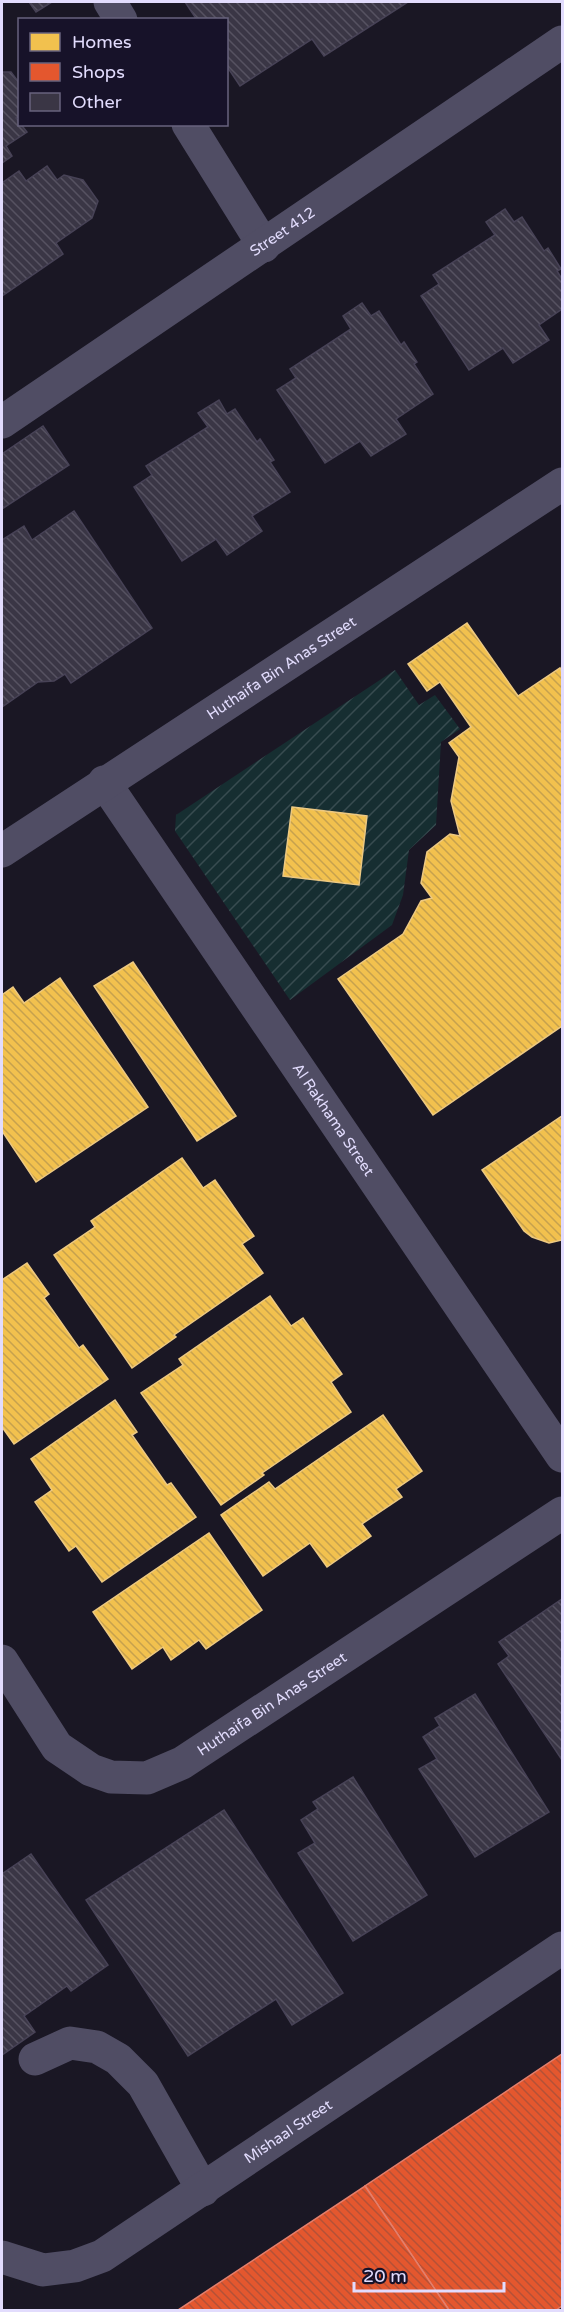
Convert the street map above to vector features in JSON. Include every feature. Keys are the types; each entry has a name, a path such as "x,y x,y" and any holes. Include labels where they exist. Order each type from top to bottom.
{"street":[{"path":"110,2 120,18"},
{"name":"Street 412","path":"2,422 562,42"},
{"path":"189,126 264,246"},
{"name":"Huthaifa Bin Anas Street","path":"2,851 104,782 562,484"},
{"name":"Al Rakhama Street","path":"104,782 562,1456"},
{"name":"Huthaifa Bin Anas Street","path":"2,1660 57,1747 91,1770 111,1777 147,1778 182,1764 562,1513"},
{"name":"Mishaal Street","path":"2,2258 43,2270 75,2266 102,2256 562,1948"},
{"path":"35,2059 70,2043 97,2047 118,2059 143,2084 203,2190"}],"green space":[{"path":"395,670 419,705 435,695 460,729 441,742 436,825 409,850 403,895 392,925 290,1000 175,831 176,815"}],"building: Homes":[{"path":"467,623 518,696 560,668 562,673 562,1026 433,1115 338,979 403,934 421,901 432,898 421,883 427,852 450,834 460,836 451,801 459,757 449,743 471,727 440,682 427,691 408,664"},
{"path":"292,807 367,816 359,885 283,876"},
{"path":"133,962 236,1116 197,1141 94,986"},
{"path":"60,978 148,1107 36,1182 2,1131 2,995 13,987 24,1003"},
{"path":"562,1116 562,1240 549,1243 532,1237 524,1231 482,1170"},
{"path":"182,1158 203,1188 215,1180 254,1236 242,1244 263,1273 174,1335 176,1337 132,1368 54,1255 95,1227 91,1221"},
{"path":"27,1263 49,1294 44,1298 79,1348 83,1345 108,1379 14,1444 2,1427 2,1280"},
{"path":"270,1296 291,1326 303,1318 342,1374 331,1382 351,1412 262,1473 264,1475 221,1505 141,1393 183,1365 179,1359"},
{"path":"115,1400 137,1432 132,1435 167,1485 171,1483 196,1517 102,1582 76,1546 69,1551 35,1502 52,1490 31,1459"},
{"path":"383,1415 422,1471 396,1489 402,1497 362,1524 371,1536 327,1567 310,1543 263,1576 221,1515 269,1482 275,1489"},
{"path":"209,1533 262,1610 206,1649 199,1640 171,1660 163,1647 132,1669 93,1612"}],"building: Shops":[{"path":"562,2054 562,2306 556,2310 449,2310 365,2186"},
{"path":"365,2186 449,2310 178,2310"}],"building: Other":[{"path":"29,2 52,2 36,12"},
{"path":"185,2 408,2 324,56 312,39 240,86 228,68 228,18 196,18"},
{"path":"2,72 11,72 18,81 18,117 16,118 18,126 22,126 27,132 6,146 12,156 2,163"},
{"path":"47,166 57,180 64,175 83,180 98,201 92,218 56,243 63,254 2,296 2,183 19,171 26,181"},
{"path":"505,209 514,222 522,217 544,251 548,248 561,269 557,271 562,279 562,309 539,325 549,340 513,363 503,348 469,370 421,296 439,284 433,275 495,235 486,222"},
{"path":"362,303 371,316 379,311 401,345 404,342 417,362 414,364 433,394 396,419 406,434 371,456 360,441 325,463 277,390 296,378 290,369 351,329 343,316"},
{"path":"219,400 227,414 235,409 257,442 260,439 274,460 270,462 290,492 252,516 262,531 227,555 216,539 182,561 134,487 152,475 146,466 208,427 198,413"},
{"path":"43,426 69,465 2,509 2,454"},
{"path":"74,511 152,628 71,683 65,674 54,681 38,682 2,707 2,540 24,526 32,540"},
{"path":"562,1599 562,1760 498,1664 509,1656 499,1642"},
{"path":"475,1694 549,1812 475,1857 419,1769 437,1759 423,1737 440,1726 435,1718"},
{"path":"353,1777 427,1895 353,1941 298,1853 315,1843 301,1820 318,1809 313,1802"},
{"path":"224,1810 343,1993 292,2025 276,1999 188,2056 86,1900"},
{"path":"31,1854 108,1965 71,1991 67,1986 24,2016 35,2032 2,2055 2,1874"}]}
